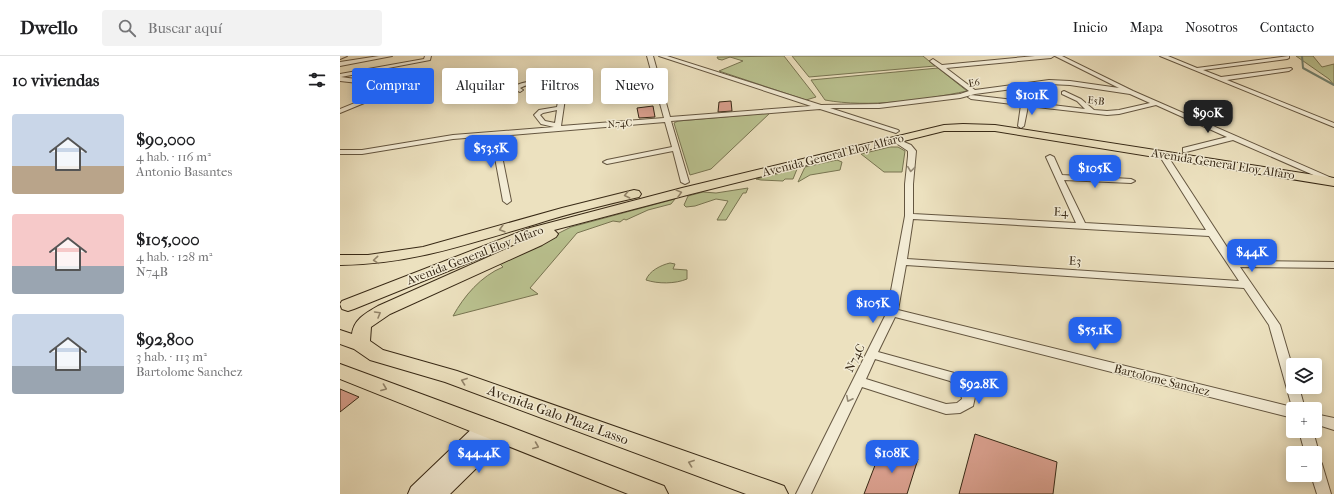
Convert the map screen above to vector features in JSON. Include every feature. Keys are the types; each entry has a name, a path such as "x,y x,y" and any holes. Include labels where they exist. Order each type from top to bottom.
{"main road":[{"name":"Avenida General Eloy Alfaro","path":"348,305 517,237 896,136 925,124 949,121 979,121 1021,126 1334,173"},
{"name":"Avenida General Eloy Alfaro","path":"340,260 377,260 412,254 557,212 685,182 896,136 944,128 995,128 1334,182"},
{"path":"361,344 360,331 366,321 384,310 537,242 573,221"},
{"name":"Avenida Galo Plaza Lasso","path":"340,337 361,344 377,355 450,376 776,494"},
{"path":"343,374 494,430 656,494"}],"street":[{"path":"340,58 344,56"},
{"path":"340,64 389,56"},
{"path":"340,78 426,60 428,56"},
{"path":"650,56 685,182"},
{"path":"662,56 695,65 820,107"},
{"path":"941,67 1051,56"},
{"path":"1058,56 1131,92 1334,182"},
{"path":"1163,56 1334,125"},
{"path":"1197,69 1287,57"},
{"path":"932,61 974,92"},
{"path":"1222,79 1289,70"},
{"path":"340,78 352,80"},
{"name":"E6","path":"820,107 879,106 960,96 974,92 1057,81 1131,92"},
{"path":"520,90 515,88 519,85 526,84"},
{"path":"1064,93 1082,102 1092,111"},
{"name":"E5B","path":"960,96 1114,113 1157,103"},
{"path":"1021,126 1025,102"},
{"path":"340,111 357,104"},
{"path":"560,104 560,108 557,127 543,123 537,115 541,111 560,108"},
{"name":"N74C","path":"340,152 362,152 454,137 557,127 668,120 820,107 896,136 912,151 909,184 909,216 892,312 803,494"},
{"path":"494,134 507,201"},
{"path":"1186,150 1235,137"},
{"path":"607,162 676,148"},
{"path":"1162,155 1274,325 1297,402"},
{"path":"1050,156 1081,226"},
{"path":"1060,177 1131,181"},
{"name":"E4","path":"909,216 1212,233"},
{"name":"E3","path":"902,262 1247,285"},
{"path":"1234,264 1334,265"},
{"name":"Bartolome Sanchez","path":"892,312 1286,412"},
{"path":"858,382 946,409 960,408 968,402 969,397 966,387 954,377 871,354"},
{"path":"1322,421 1334,424"},
{"path":"418,494 494,430"},
{"path":"436,494 494,430"},
{"path":"1320,482 1324,494"}],"green space":[{"path":"784,56 816,97 806,100 719,71 743,61 730,57 722,60 718,59 717,57"},
{"path":"792,56 923,56 935,66 809,77"},
{"path":"1296,56 1313,56 1322,67 1334,64 1334,85 1329,79"},
{"path":"938,68 967,91 896,102 842,102 825,100 811,80"},
{"path":"770,113 711,169 690,175 674,123 678,121"},
{"path":"890,147 898,147 905,151 902,172 884,172 861,154"},
{"path":"837,160 842,162 840,170 810,175 798,182 805,167"},
{"path":"797,169 793,179 785,179 783,181 756,179"},
{"path":"748,188 746,193 743,193 726,220 717,220 728,201 716,199 695,206 686,207 684,205 688,196 703,192 716,193"},
{"path":"675,199 671,204 648,210 626,220 624,219 620,222 613,221 577,233 530,288 538,294 453,316 462,301 480,281 503,267 500,264 524,253 549,238 571,227"},
{"path":"670,263 675,264 673,269 687,270 687,279 666,283 646,280 656,269"}],"building":[{"path":"731,101 732,111 718,112 719,102"},
{"path":"653,106 655,117 639,118 637,108"},
{"path":"340,389 359,397 340,412"},
{"path":"975,434 1057,462 1053,494 959,494"},
{"path":"882,447 918,459 907,494 864,494"}],"waterway":[{"path":"1302,56 1303,68 1334,85"}]}
